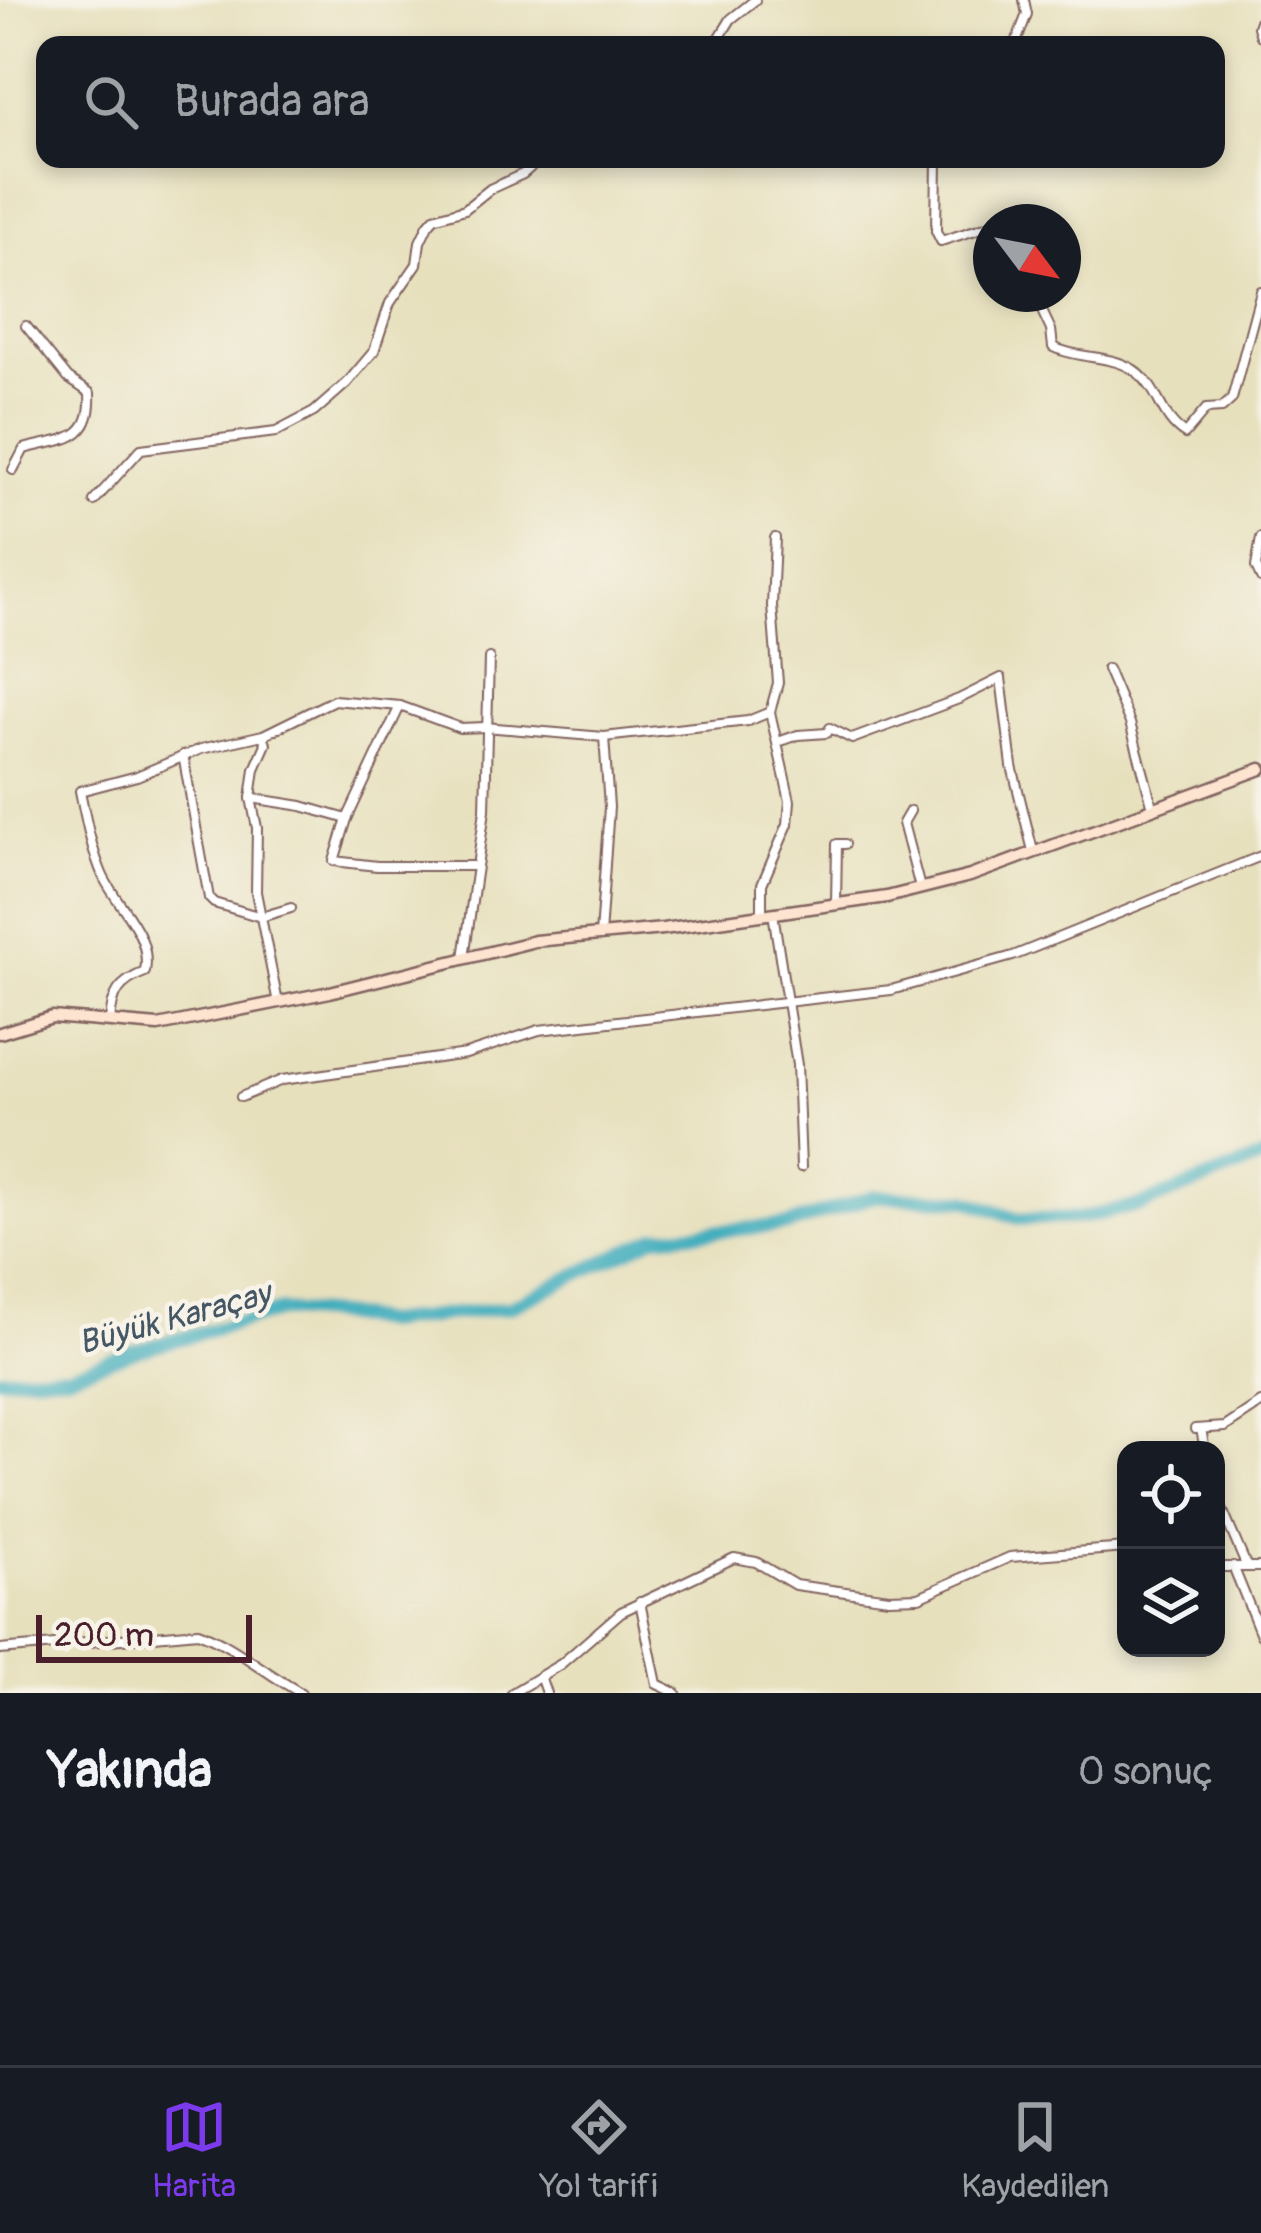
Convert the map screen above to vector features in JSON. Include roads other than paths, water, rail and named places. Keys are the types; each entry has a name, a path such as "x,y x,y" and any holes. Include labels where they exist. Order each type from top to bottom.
{"street":[{"path":"721,36 731,19 755,0"},
{"path":"1018,36 1027,14 1024,0"},
{"path":"1261,18 1261,36"},
{"path":"94,501 141,448 276,432 314,412 374,351 390,303 417,264 420,242 434,218 465,209 530,168"},
{"path":"937,168 936,230 941,241 973,231"},
{"path":"1042,312 1053,347 1124,364 1140,374 1165,419 1185,434 1206,409 1222,408 1232,399 1244,369 1261,291"},
{"path":"14,470 24,449 79,433 91,410 90,393 68,378 26,326"},
{"path":"775,538 772,606 778,683 770,712 789,812 762,884 789,1002 801,1167"},
{"path":"1261,538 1256,567 1261,578"},
{"path":"464,958 485,810 489,658"},
{"path":"1107,669 1130,723 1154,809"},
{"path":"778,742 827,733 830,728 852,739 1001,678 1012,766 1033,851"},
{"path":"110,1022 115,991 124,980 146,972 148,959 142,938 105,880 80,790 263,735 334,700 400,706 460,728 604,737 748,722 770,712"},
{"path":"400,706 347,819 334,861 476,866"},
{"path":"263,735 266,744 255,769 251,798 257,828 256,892 278,1003"},
{"path":"600,936 609,807 604,737"},
{"path":"184,755 209,898 261,917 291,908"},
{"path":"0,1034 52,1017 158,1026 278,1003 535,940 600,936 920,890 1261,769"},
{"path":"251,798 347,819"},
{"path":"910,811 903,823 920,890"},
{"path":"836,905 837,844 844,844"},
{"path":"242,1097 282,1080 466,1054 539,1030 891,990 1013,956 1261,856"},
{"path":"1202,1441 1198,1429 1225,1427 1261,1403"},
{"path":"1225,1516 1246,1565"},
{"path":"512,1693 621,1612 734,1558 756,1562 795,1586 889,1598 919,1597 1010,1557 1117,1549"},
{"path":"1225,1566 1261,1567"},
{"path":"1233,1566 1261,1635"},
{"path":"640,1602 657,1684 676,1693"},
{"path":"0,1650 198,1632 220,1640 299,1692"},
{"path":"540,1676 546,1693"}],"waterway":[{"name":"Büyük Karaçay","path":"0,1377 69,1374 281,1311 384,1323 509,1307 657,1236 788,1225 874,1196 967,1200 1020,1219 1080,1218 1142,1205 1261,1158"}]}
